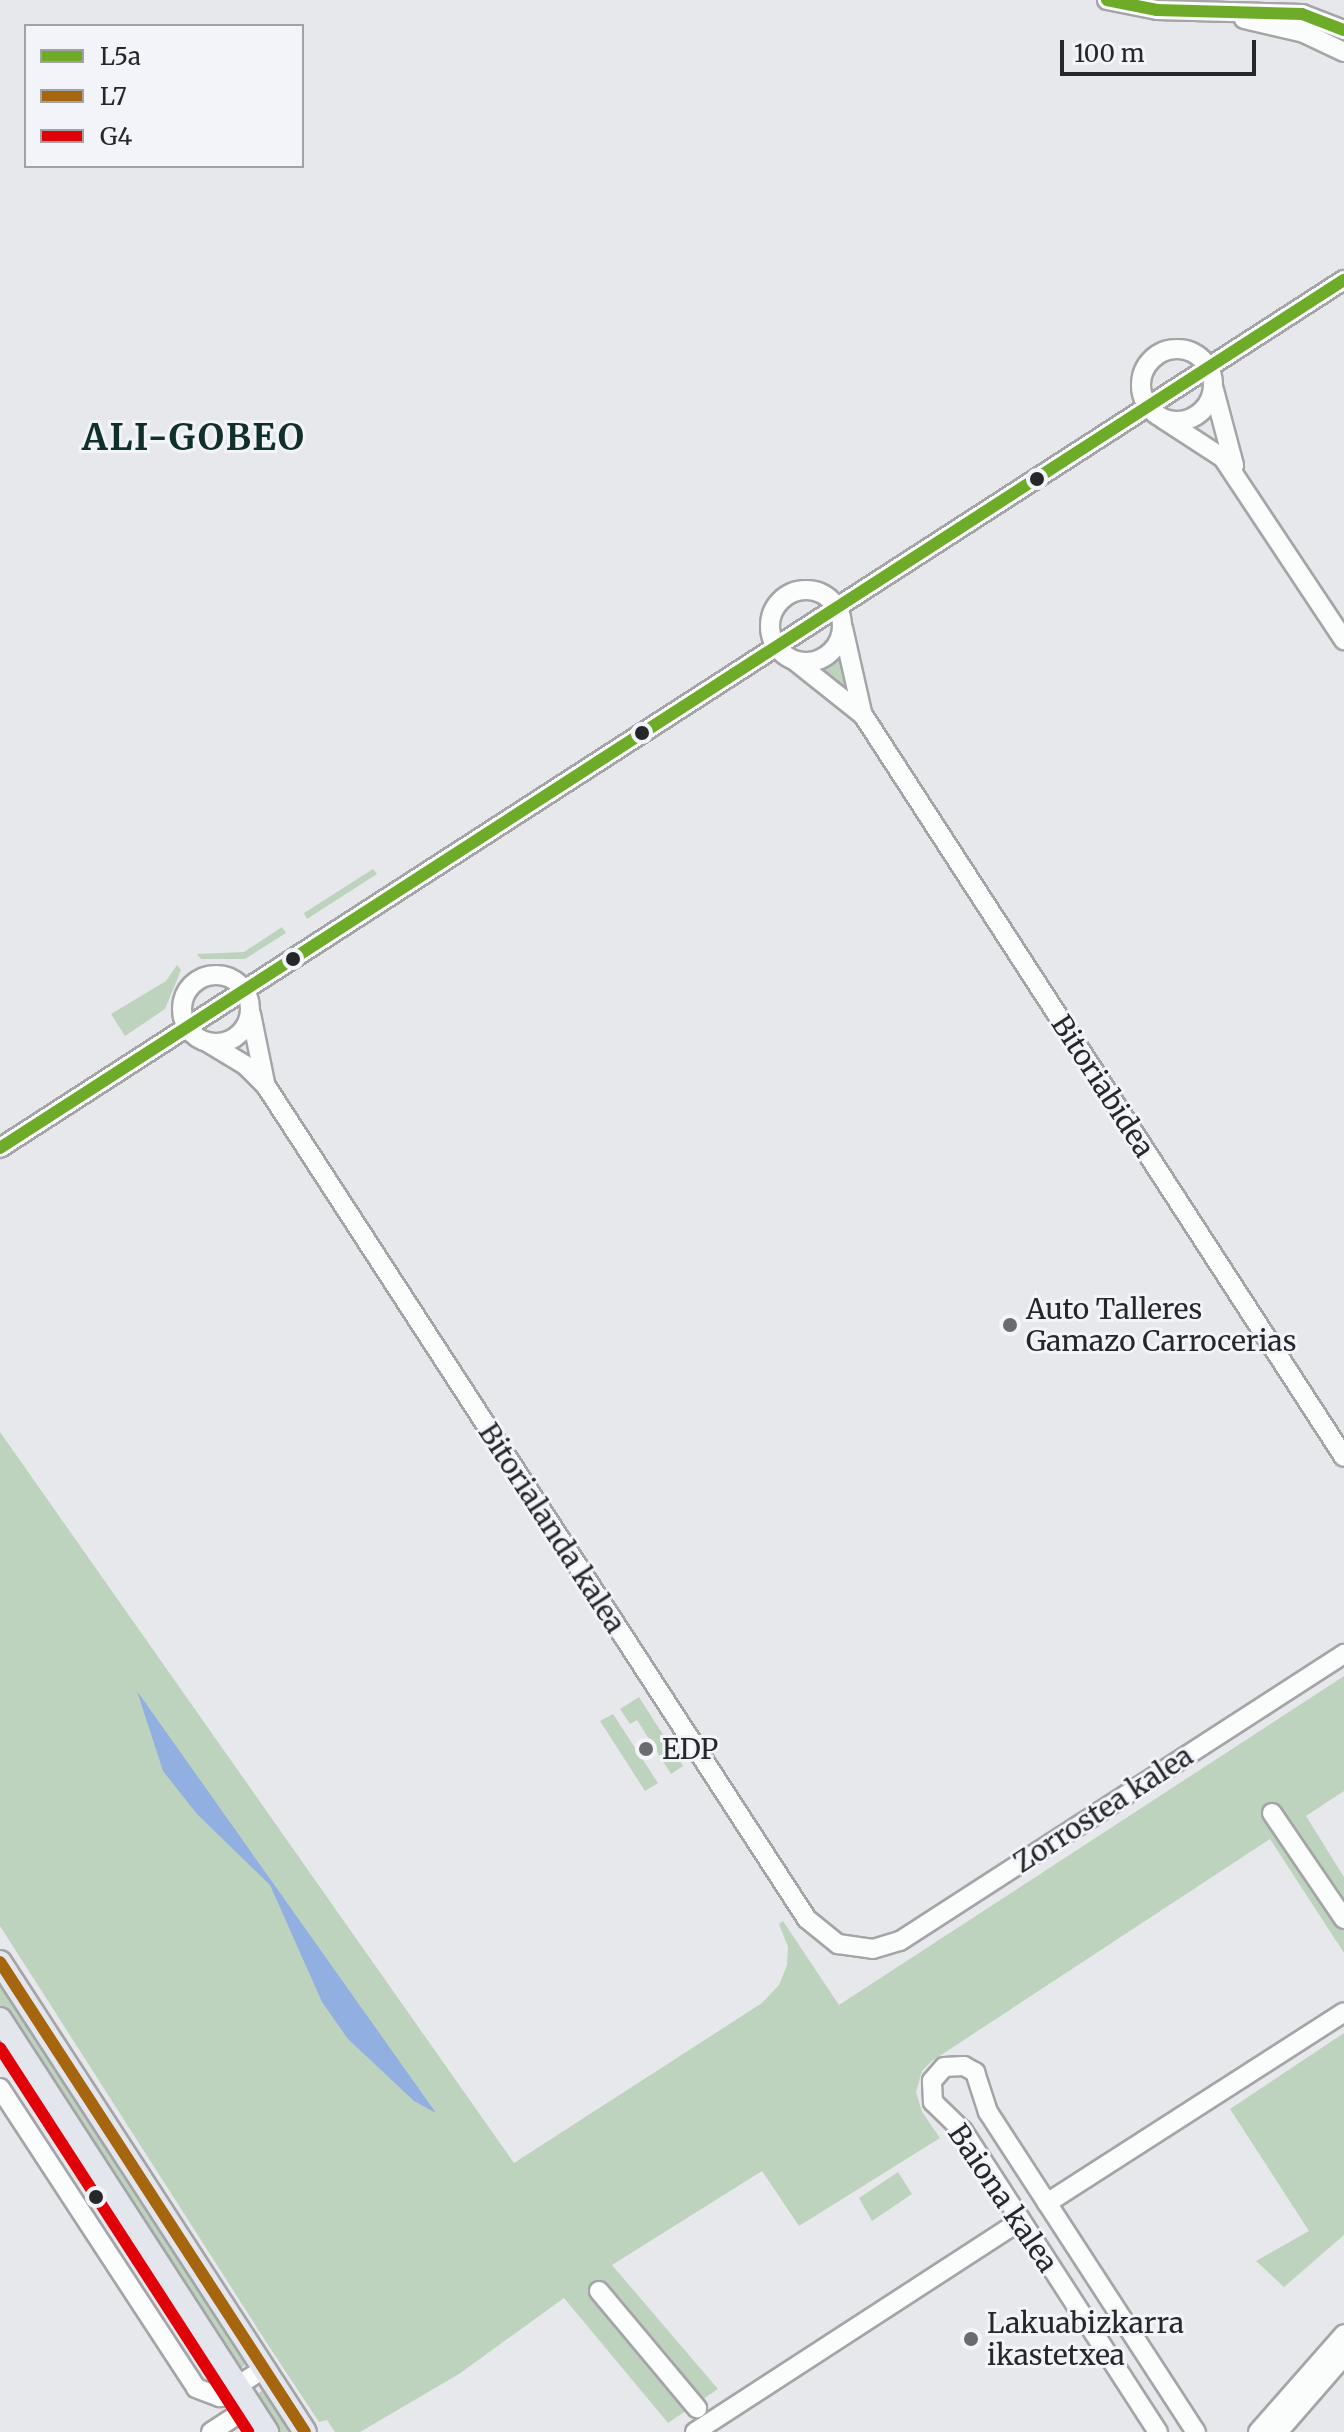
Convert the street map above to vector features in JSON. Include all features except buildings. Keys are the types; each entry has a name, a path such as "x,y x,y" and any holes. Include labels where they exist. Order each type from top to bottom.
{"main road":[{"path":"0,1962 305,2432"},
{"path":"0,2019 267,2432"}],"street":[{"path":"1107,0 1206,11 1302,14 1344,30"},
{"path":"1302,14 1321,0"},
{"path":"1206,11 1291,29 1344,52"},
{"path":"0,1148 1344,280"},
{"path":"1242,482 1228,451 1209,368 1190,351 1161,353 1142,375 1146,406 1223,458 1242,482 1344,640"},
{"path":"1163,419 1197,416 1213,387"},
{"path":"775,647 770,621 788,594 819,592 838,607"},
{"name":"Bitoriabidea","path":"838,607 863,715"},
{"path":"795,661 823,659 833,651 843,628"},
{"name":"Bitoriabidea","path":"775,647 863,715 1344,1457"},
{"path":"186,1026 183,1001 198,980 223,975 244,989"},
{"name":"Bitorialanda kalea","path":"244,989 266,1086"},
{"path":"207,1042 237,1037 251,1010"},
{"name":"Bitorialanda kalea","path":"186,1026 245,1065 266,1086 807,1919 819,1933 857,1949"},
{"name":"Zorrostea kalea","path":"857,1949 900,1941 1344,1654"},
{"path":"1272,1813 1344,1919"},
{"path":"1047,2203 1344,2012"},
{"name":"Baiona kalea","path":"1158,2432 963,2131 933,2102 932,2081 944,2067 955,2064 975,2072 988,2112 1196,2432"},
{"path":"0,2088 196,2388 211,2397 238,2387 265,2368"},
{"path":"695,2432 1020,2221"},
{"path":"599,2291 697,2408"},
{"path":"1258,2432 1344,2334"},
{"path":"1278,2432 1344,2356"},
{"path":"211,2432 239,2414"}],"green space":[{"path":"842,652 846,683 852,696 815,669"},
{"path":"373,869 377,874 307,919 304,913"},
{"path":"282,927 286,933 245,959 201,959 197,954 244,952"},
{"path":"177,965 181,970 165,1009 125,1036 111,1014 166,981"},
{"path":"0,1432 514,2163 762,2003 779,1985 787,1965 788,1947 779,1924 783,1921 839,2005 1344,1676 1344,1791 1306,1816 1344,1877 1344,1953 1270,1839 932,2061 922,2071 916,2092 922,2112 940,2138 799,2226 762,2171 612,2265 718,2389 668,2423 564,2298 459,2374 360,2432 335,2432 327,2420 319,2422 0,1926"},
{"path":"639,1697 683,1766 671,1774 637,1720 630,1724 620,1709"},
{"path":"613,1714 658,1783 645,1791 600,1721"},
{"path":"0,1971 248,2359 243,2367 234,2368 0,2007"},
{"path":"1344,2033 1344,2235 1284,2287 1256,2261 1309,2231 1230,2109"},
{"path":"898,2172 912,2194 872,2221 859,2198"},
{"path":"264,2388 298,2432 276,2432 255,2397"}],"water":[{"path":"137,1691 436,2113 414,2101 348,2039 322,2002 270,1885 197,1814 163,1771"}],"transit line":[{"name":"L5a","path":"1107,0 1157,10 1302,14 1344,30"},
{"name":"L5a","path":"0,1148 1344,280"},
{"name":"L7","path":"0,1962 305,2432"},
{"name":"G4","path":"0,2048 248,2432"}],"place":[{"name":"Auto Talleres Gamazo Carrocerias","path":"1010,1325"},
{"name":"EDP","path":"646,1749"},
{"name":"Lakuabizkarra ikastetxea","path":"971,2339"}],"district":[{"name":"ALI-GOBEO","path":"194,438"}]}
